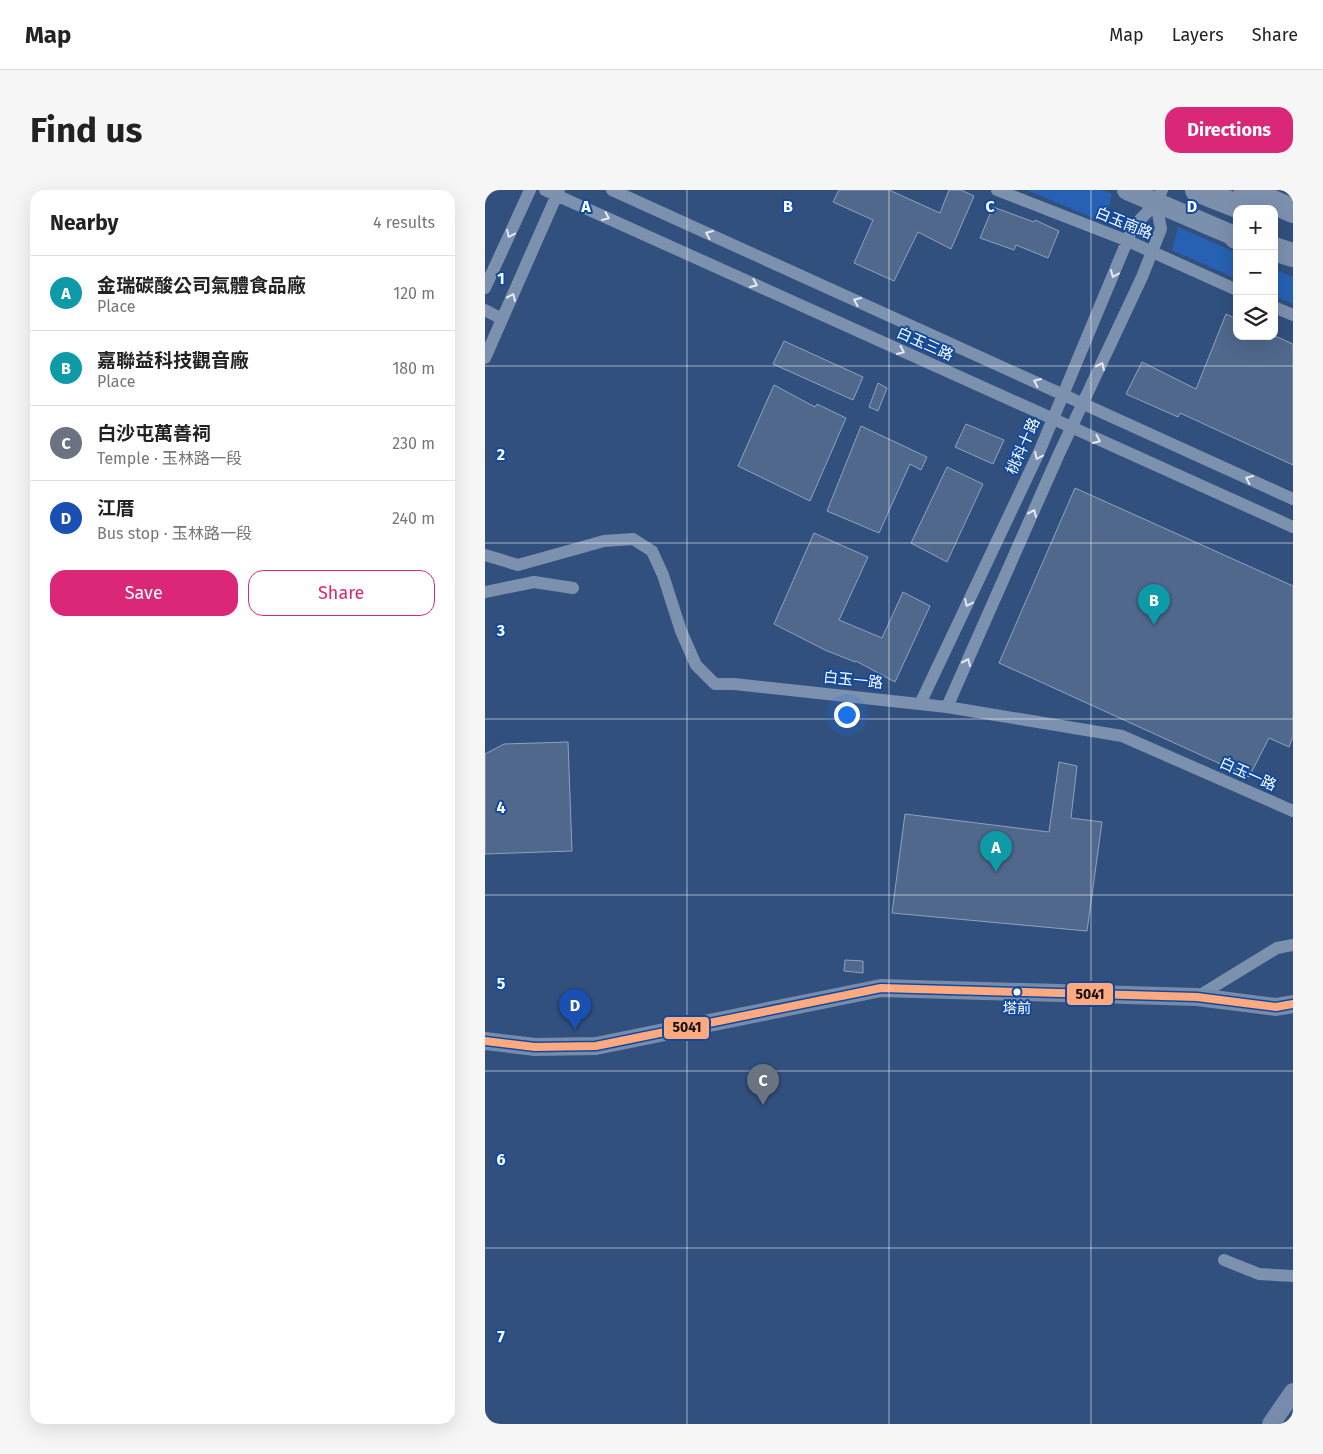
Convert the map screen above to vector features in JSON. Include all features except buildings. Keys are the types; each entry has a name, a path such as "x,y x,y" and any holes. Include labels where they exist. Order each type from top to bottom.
{"highway":[{"path":"1197,190 1293,211"},
{"path":"1278,222 1293,228"},
{"path":"1277,250 1293,255"}],"main road":[{"path":"1127,190 1159,196 1233,235"},
{"path":"1278,256 1293,262"}],"street":[{"path":"485,288 531,190"},
{"name":"白玉三路","path":"612,190 633,194 1293,499"},
{"name":"白玉南路","path":"997,190 1128,241 1233,288"},
{"path":"485,358 503,319 554,192"},
{"name":"白玉三路","path":"554,192 1053,420 1293,527"},
{"path":"947,707 1071,428 1142,277 1161,229 1159,196"},
{"name":"桃科十路","path":"920,704 1053,420 1133,227 1159,196"},
{"path":"1278,309 1293,315"},
{"path":"485,310 503,319"},
{"name":"白玉一路","path":"485,555 518,565 603,541 633,539 652,551 663,575 681,631 697,666 715,684 734,684 947,707 1121,736 1293,811"},
{"path":"485,592 534,582 573,588"},
{"path":"1197,997 1277,948 1293,945"},
{"path":"485,1041 535,1047 596,1046 881,988 1197,997 1276,1007 1293,1004"},
{"path":"1223,1260 1259,1274 1293,1276"},
{"path":"1271,1424 1293,1392"}],"shaded area":[{"path":"1027,190 1102,190 1112,194 1105,223"},
{"path":"1178,227 1233,251 1233,277 1172,250"},
{"path":"1278,271 1293,277 1293,304 1278,298"}],"transit line":[{"name":"5041","path":"485,1041 535,1047 596,1046 881,988 1197,997 1276,1007 1293,1004"}],"place":[{"name":"嘉聯益科技觀音廠","path":"1154,625"},
{"name":"金瑞碳酸公司氣體食品廠","path":"996,872"},
{"name":"塔前","path":"1017,992"},
{"name":"江厝","path":"575,1030"},
{"name":"白沙屯萬善祠","path":"763,1105"}]}
